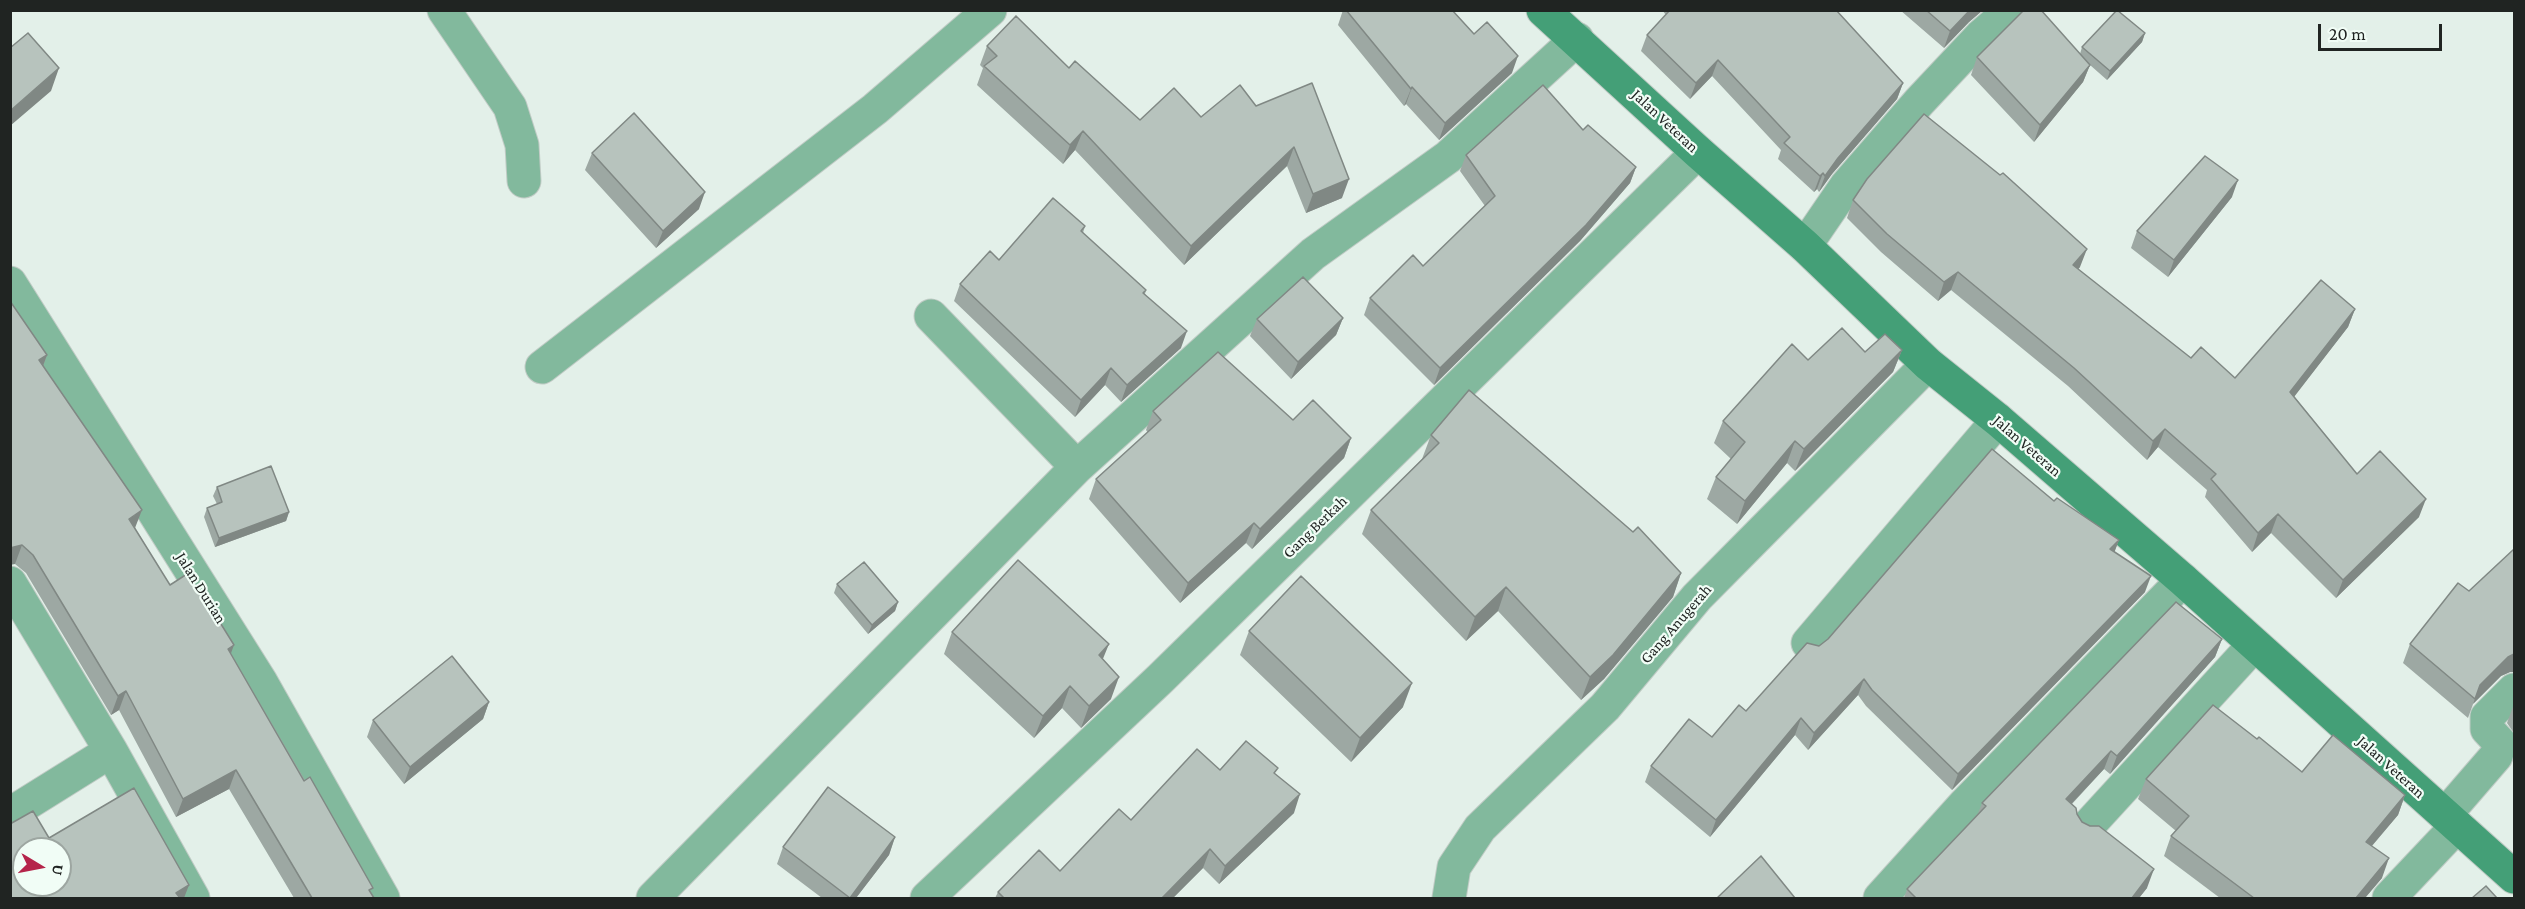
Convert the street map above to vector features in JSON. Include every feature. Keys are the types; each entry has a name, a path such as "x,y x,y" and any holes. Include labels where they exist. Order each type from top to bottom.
{"street":[{"path":"444,10 510,108 522,145 524,181"},
{"path":"542,367 875,109 990,10"},
{"name":"Jalan Veteran","path":"1543,10 1698,152 1806,246 1928,364 1998,420 2183,580 2514,877"},
{"path":"1806,246 1846,186 1919,102 1981,36 2011,10"},
{"path":"652,898 1077,467 1313,254 1448,157 1577,39"},
{"name":"Gang Berkah","path":"927,898 1160,679 1698,152"},
{"name":"Jalan Durian","path":"10,283 261,682 383,898"},
{"path":"931,316 1077,467"},
{"name":"Gang Anugerah","path":"1449,898 1454,867 1480,828 1605,708 1697,597 1928,364"},
{"path":"1808,643 1998,420"},
{"path":"1881,898 1964,805 2183,580"},
{"path":"10,583 111,751 193,898"},
{"path":"2088,826 2254,645"},
{"path":"2389,898 2451,820 2496,756 2500,743 2487,729 2487,717 2514,690"},
{"path":"10,814 111,751"}],"building":[{"path":"1346,10 1452,10 1474,34 1487,22 1518,56 1445,123 1412,87 1411,89"},
{"path":"1670,10 1836,10 1903,83 1825,176 1823,173 1820,176 1784,143 1790,137 1718,60 1696,83 1647,35"},
{"path":"1926,10 1970,10 1950,31"},
{"path":"2024,10 2041,10 2090,65 2040,125 1977,57"},
{"path":"2117,10 2145,33 2110,71 2082,47"},
{"path":"1016,16 1069,68 1075,61 1140,120 1174,88 1201,117 1240,85 1256,106 1312,83 1349,179 1313,194 1294,147 1191,246 1083,131 1070,145 984,66 997,56 987,46"},
{"path":"28,33 59,68 10,111 10,48"},
{"path":"1543,85 1583,130 1588,125 1636,167 1586,225 1440,368 1370,298 1413,255 1423,266 1495,196 1466,155"},
{"path":"634,113 705,192 663,231 592,153"},
{"path":"1924,114 2000,175 2003,173 2087,249 2073,265 2191,358 2201,347 2235,378 2321,280 2355,309 2290,392 2357,474 2380,451 2426,499 2343,580 2278,514 2258,533 2211,479 2216,474 2165,429 2153,441 2074,368 1958,272 1944,282 1887,234 1853,200 1867,179"},
{"path":"2205,156 2238,180 2174,260 2137,231"},
{"path":"1053,198 1085,226 1081,231 1146,290 1143,293 1187,331 1127,385 1111,368 1081,400 960,284 990,251 999,260"},
{"path":"1303,277 1343,318 1298,362 1257,319"},
{"path":"10,301 47,355 39,360 142,510 129,519 170,585 187,574 234,645 228,649 304,781 310,777 373,888 369,890 374,898 312,898 236,770 183,799 126,691 118,696 33,555 22,545 10,548"},
{"path":"1842,328 1865,352 1885,334 1902,350 1804,449 1795,441 1745,501 1716,477 1745,442 1723,421 1792,344 1808,360"},
{"path":"1218,352 1293,420 1313,400 1351,438 1260,529 1254,523 1188,583 1096,479 1161,420 1153,411"},
{"path":"1469,390 1633,532 1638,527 1681,573 1613,655 1590,677 1506,587 1475,617 1371,510 1439,443 1431,435"},
{"path":"1992,449 2054,501 2057,498 2119,540 2110,549 2151,576 1958,774 1872,690 1864,679 1814,733 1801,718 1716,820 1651,766 1689,719 1712,737 1739,705 1746,711 1807,643 1819,646 1828,639"},
{"path":"271,466 289,512 219,538 207,508 222,502 217,487"},
{"path":"2514,549 2514,654 2508,657 2480,685 2475,699 2410,644 2458,583 2469,591"},
{"path":"1018,560 1109,644 1099,655 1119,677 1089,706 1070,686 1043,716 952,632"},
{"path":"864,562 898,602 872,625 837,584"},
{"path":"1301,576 1412,683 1360,738 1249,631"},
{"path":"2176,602 2222,639 2117,756 2111,751 2066,799 2076,808 2082,822 2090,826 2099,826 2154,869 2132,898 1916,898 1907,889 1986,806 1982,803"},
{"path":"452,656 489,702 410,767 373,720"},
{"path":"2213,705 2257,739 2259,737 2302,772 2333,735 2405,795 2366,842 2389,858 2356,898 2254,898 2171,836 2189,816 2146,779"},
{"path":"1246,741 1278,768 1274,773 1300,794 1225,866 1210,849 1162,898 1004,898 998,892 1039,850 1060,871 1119,809 1131,820 1197,749 1220,770"},
{"path":"828,787 895,837 850,898 783,847"},
{"path":"134,788 189,885 176,893 180,898 10,898 10,824 33,811 48,837 12,837 12,897 72,897 72,837 51,837"},
{"path":"1761,856 1795,898 1717,898"},
{"path":"2486,886 2497,898 2472,898"}]}
